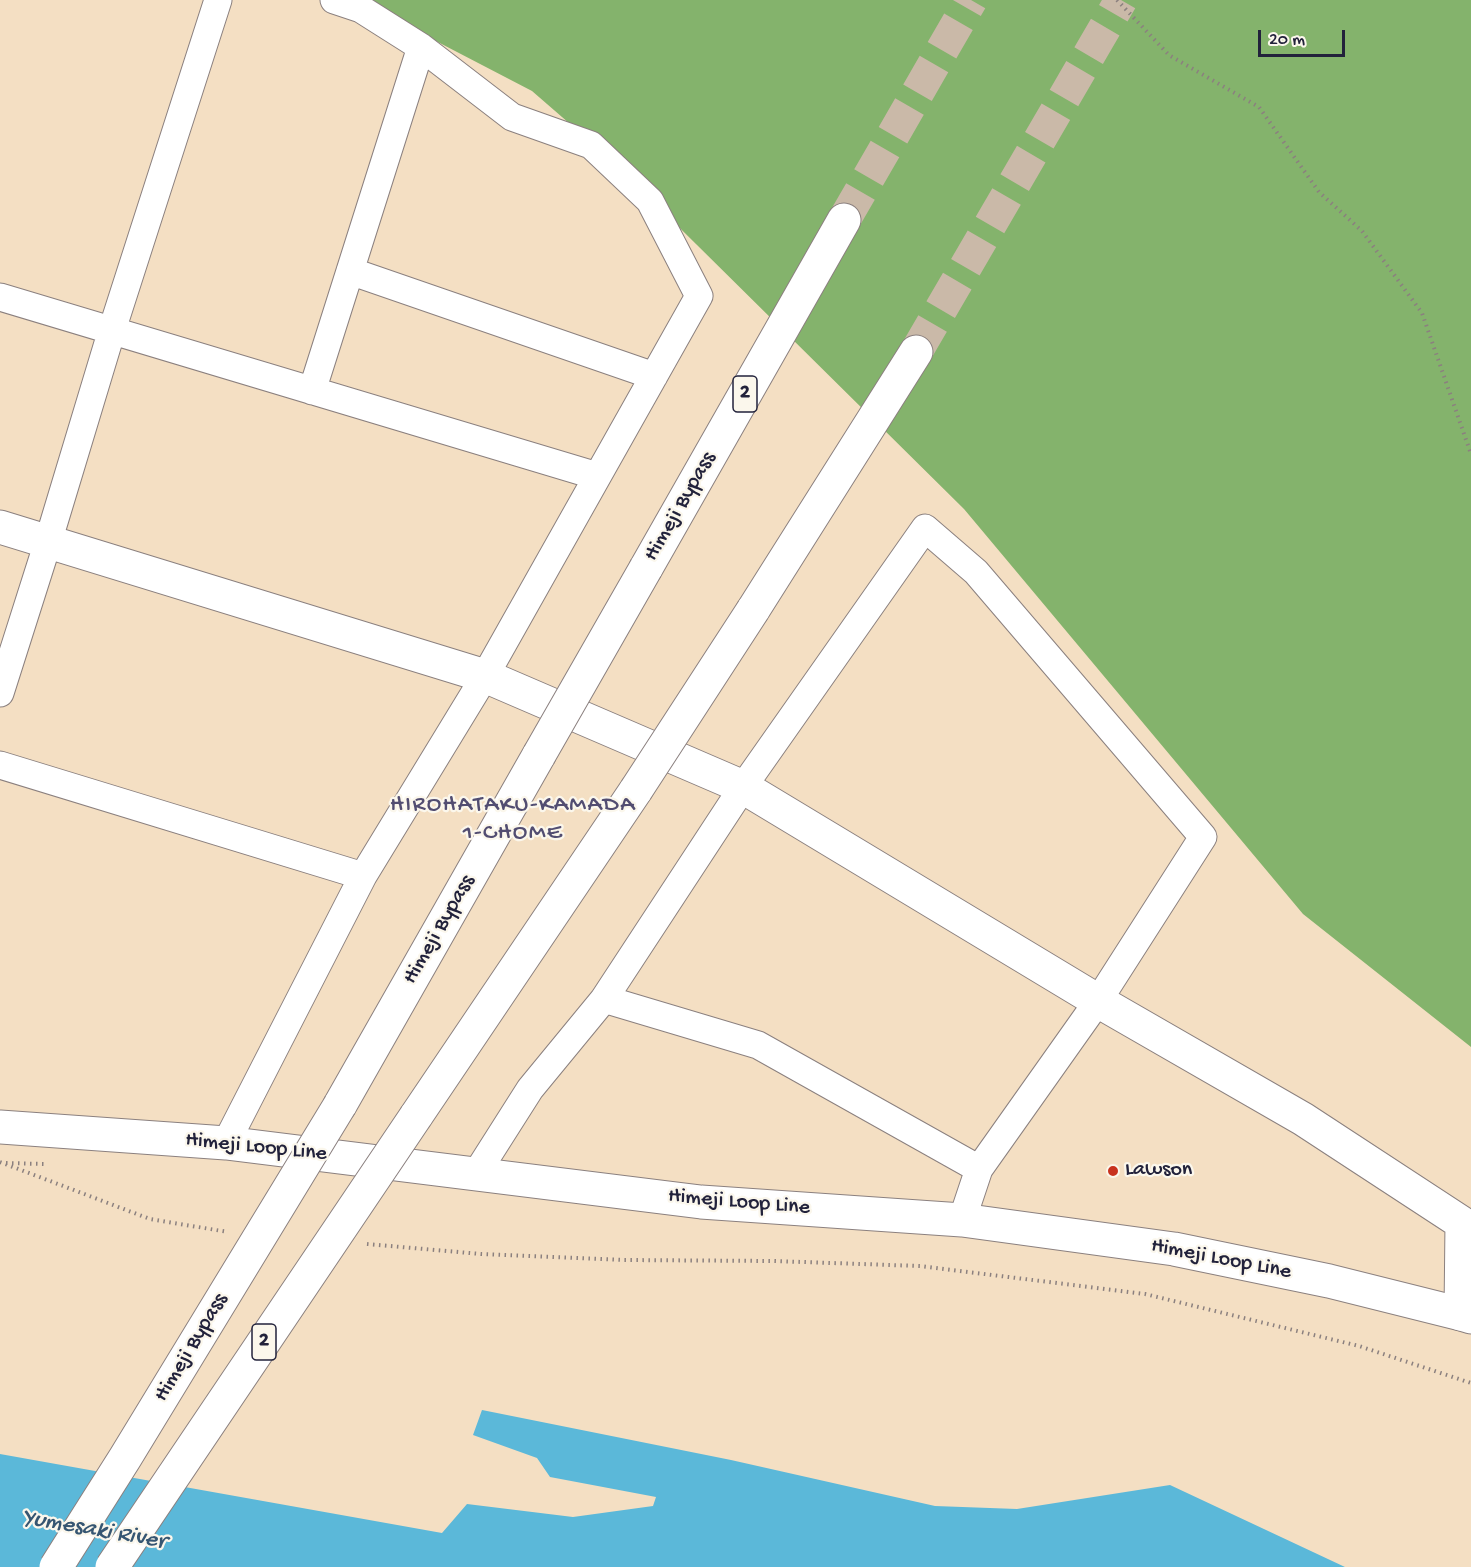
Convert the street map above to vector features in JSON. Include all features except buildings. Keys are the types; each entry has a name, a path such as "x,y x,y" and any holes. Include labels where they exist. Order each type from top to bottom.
{"main road":[{"name":"Himeji Bypass","path":"56,1567 340,1105 844,220"},
{"name":"2","path":"112,1567 636,790 753,610 915,352"},
{"path":"0,527 485,676 743,787 1098,1001 1303,1119 1466,1225 1466,1316"},
{"name":"Himeji Loop Line","path":"0,1127 225,1143 701,1202 962,1220 1174,1249 1329,1281 1466,1316"}],"street":[{"path":"0,693 112,330 218,0"},
{"path":"225,1143 363,876 485,676 699,296 650,201 591,145 512,117 421,47 361,9 334,0"},
{"path":"312,391 421,47"},
{"path":"350,271 654,376"},
{"path":"0,297 597,476"},
{"path":"476,1174 530,1089 604,999 743,787 925,528 976,572 1203,837 1098,1001 979,1169 962,1220"},
{"path":"0,765 363,876"},
{"path":"604,999 758,1045 979,1169"}],"path":[{"path":"1117,0 1169,55 1259,106 1319,192 1362,231 1422,313 1471,454"},
{"path":"0,1162 150,1219 232,1232"},
{"path":"363,1244 481,1254 920,1266 1145,1294 1359,1346 1471,1383"}],"green space":[{"path":"357,0 1471,0 1471,1047 1303,914 964,509 607,156 532,91"}],"water":[{"name":"Yumesaki River","path":"482,1410 731,1460 935,1506 1017,1509 1170,1485 1345,1567 0,1567 0,1454 442,1533 467,1504 573,1517 653,1506 656,1497 550,1477 537,1458 473,1435"}],"tunnel":[{"path":"844,220 971,0"},
{"path":"916,352 1121,0"}],"place":[{"name":"Lawson","path":"1113,1171"}],"district":[{"name":"HIROHATAKU-KAMADA 1-CHOME","path":"513,820"}]}
